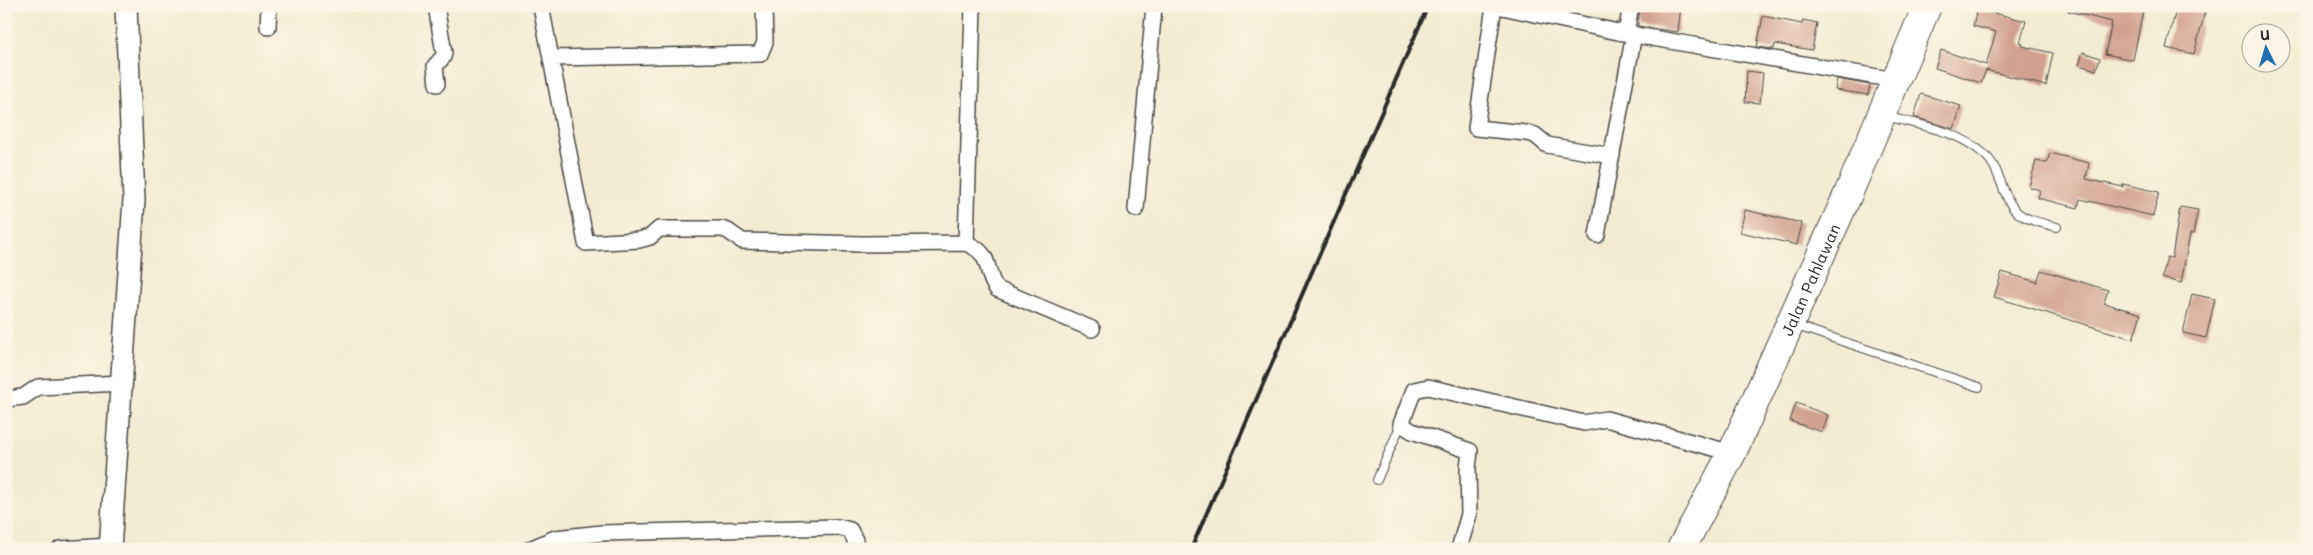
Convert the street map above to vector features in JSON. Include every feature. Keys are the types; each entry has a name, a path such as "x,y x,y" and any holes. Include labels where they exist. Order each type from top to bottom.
{"highway":[{"name":"Jalan Pahlawan","path":"1682,549 1732,453 1790,324 1927,6"}],"street":[{"path":"60,549 110,547 134,200 126,6"},
{"path":"268,27 269,6"},
{"path":"436,6 444,53 443,57 434,66 437,84"},
{"path":"541,6 586,243 639,240 650,237 659,229 722,229 742,241 862,244 966,243 980,251 987,261 997,289 1092,329"},
{"path":"551,58 760,54 765,42 764,6"},
{"path":"966,243 972,6"},
{"path":"1136,209 1154,6"},
{"path":"1494,6 1476,128 1526,133 1535,135 1548,144 1612,156"},
{"path":"1498,6 1630,34 1895,80"},
{"path":"1597,235 1612,156 1630,34 1631,6"},
{"path":"6,399 23,397 38,387 122,384"},
{"path":"1459,549 1469,514 1468,468 1470,451 1464,447 1412,431 1401,424 1414,390 1428,387 1584,423 1606,419 1732,453"},
{"path":"530,549 554,538 602,533 838,527 850,530 855,540 856,549"}],"lane":[{"path":"1881,114 1951,133 1984,154 1998,170 2007,198 2020,215 2057,227"},
{"path":"1790,324 1979,387"},
{"path":"1377,480 1401,424"}],"building":[{"path":"1640,6 1681,6 1678,32 1638,26"},
{"path":"2068,6 2144,6 2133,60 2105,54 2112,22 2068,11"},
{"path":"1977,9 2026,21 2020,43 2023,44 2022,46 2053,53 2046,86 1986,70 1981,83 1935,68 1941,50 1986,65 1996,32 1973,26"},
{"path":"2176,10 2205,12 2194,54 2166,48"},
{"path":"1763,16 1802,24 1803,20 1817,23 1812,50 1775,44 1774,49 1757,47"},
{"path":"2083,52 2100,58 2096,70 2079,65"},
{"path":"1747,71 1763,73 1760,103 1745,102"},
{"path":"1837,79 1870,85 1868,95 1835,90"},
{"path":"1921,94 1961,106 1954,129 1914,117"},
{"path":"2050,153 2089,163 2086,179 2123,187 2123,184 2159,192 2153,216 2080,199 2078,208 2038,198 2040,190 2029,187 2036,161 2047,163"},
{"path":"2180,207 2198,210 2193,234 2190,234 2181,283 2162,278 2167,257 2172,258"},
{"path":"1745,210 1802,223 1797,245 1740,232"},
{"path":"2041,270 2108,290 2104,303 2141,314 2133,339 1994,297 2002,272 2037,282"},
{"path":"2192,294 2215,299 2206,338 2183,333"},
{"path":"1796,403 1828,415 1822,432 1790,421"}],"railway":[{"path":"1191,549 1428,6"}]}
